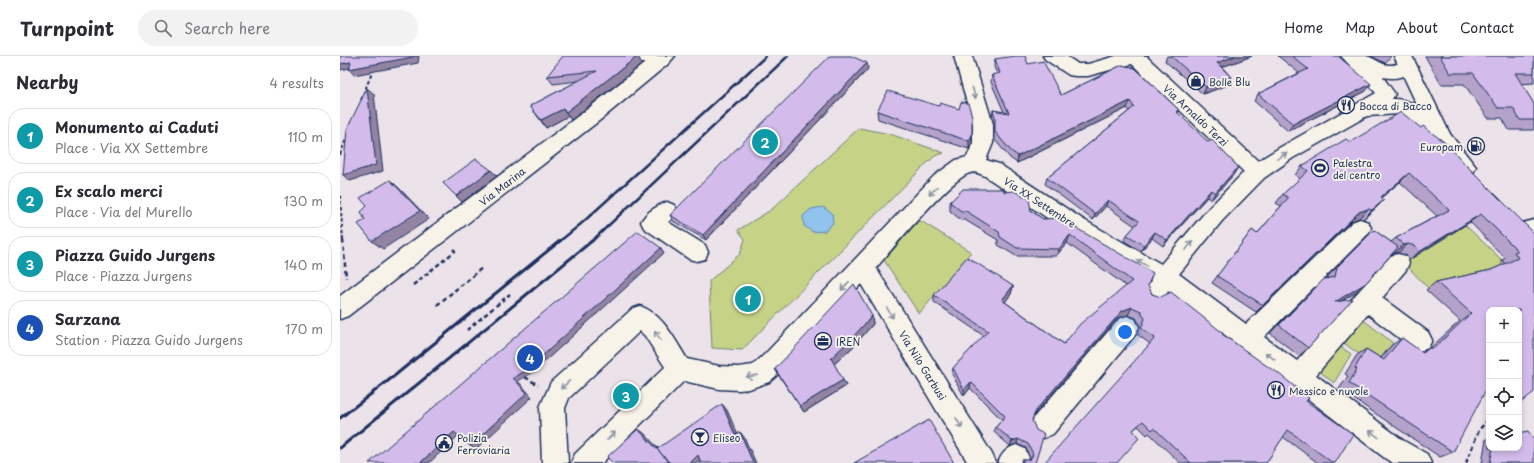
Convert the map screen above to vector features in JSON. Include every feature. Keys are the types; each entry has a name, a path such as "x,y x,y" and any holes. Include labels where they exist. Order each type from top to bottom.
{"street":[{"path":"637,56 664,58"},
{"path":"555,463 552,407 560,390 640,316 653,328 680,368 724,378 736,379 758,375 775,361 942,182 963,166 974,164 983,143 983,124 963,56"},
{"name":"Via Arnaldo Terzi","path":"1052,56 1076,70 1088,70 1136,56 1257,172"},
{"path":"1351,56 1388,72 1403,70 1381,86 1351,56"},
{"name":"Via Marina","path":"344,306 597,112 664,58"},
{"path":"1160,284 1215,215 1257,172 1286,153 1383,98 1397,75"},
{"path":"1397,75 1419,87 1442,138"},
{"path":"1362,110 1396,106 1417,115 1442,138 1481,183"},
{"name":"Via XX Settembre","path":"974,164 992,170 1160,284 1248,340 1298,377 1389,456 1418,463"},
{"path":"667,211 652,222 698,252"},
{"path":"1511,215 1531,232"},
{"path":"1248,340 1256,329 1313,277 1360,228"},
{"path":"1298,377 1357,304 1398,263"},
{"name":"Via Nilo Garbusi","path":"863,268 983,463"},
{"path":"1357,304 1420,340"},
{"path":"1044,426 1127,327"},
{"path":"584,463 680,368"}],"path":[{"path":"359,107 375,64"},
{"path":"340,155 348,135"},
{"path":"340,195 344,306"},
{"path":"413,285 455,251"},
{"path":"437,305 482,268"},
{"path":"467,330 510,294"},
{"path":"525,377 540,386"},
{"path":"1466,463 1479,430 1486,422"}],"green space":[{"path":"859,128 890,134 944,153 935,156 927,163 742,350 712,348 709,281 740,254 745,239 738,230 771,210"},
{"path":"919,220 971,252 919,314 884,260"},
{"path":"1462,222 1502,260 1501,268 1428,288 1404,263"},
{"path":"1361,318 1393,343 1374,365 1341,341"},
{"path":"1338,345 1351,354 1334,383 1319,371"}],"water":[{"path":"823,207 832,213 833,223 825,231 813,232 804,226 803,216 811,209"}],"building":[{"path":"340,56 414,56 349,69 351,62 340,64"},
{"path":"563,56 638,56 566,112 563,109 541,120 530,106 597,71 547,76"},
{"path":"830,56 851,56 867,63 703,235 670,215"},
{"path":"1025,56 1028,64 1043,61 1061,95 1122,65 1135,68 1179,110 1177,112 1208,142 1212,140 1238,167 1215,193 1211,190 1167,240 1155,232 1144,245 1127,235 1139,221 1108,200 1095,214 1047,178 1134,107 1130,101 1018,156 1011,151 995,132 995,117 993,110 1009,113 992,75 1000,73 995,59"},
{"path":"1171,56 1235,56 1217,63 1231,77 1206,87"},
{"path":"1292,56 1338,56 1371,84 1293,124 1258,94 1308,69"},
{"path":"1440,56 1534,56 1534,73 1515,73 1534,104 1534,120 1520,120 1513,108 1498,108 1473,73 1450,73"},
{"path":"367,88 376,165 343,175 347,129"},
{"path":"888,91 939,106 940,103 959,109 961,102 968,103 972,116 972,135 969,141 877,111"},
{"path":"1401,112 1421,128 1423,126 1448,145 1534,233 1534,392 1522,402 1522,307 1486,307 1486,390 1453,452 1349,383 1357,369 1355,368 1366,349 1384,360 1402,338 1423,353 1429,348 1434,348 1471,313 1436,282 1491,270 1518,258 1514,252 1518,251 1481,214 1419,252 1416,246 1408,244 1404,245 1396,238 1449,210 1409,173 1381,197 1384,200 1372,210 1368,209 1359,212 1263,305 1217,276 1252,230 1257,234 1288,198 1283,194 1308,171 1302,166 1346,139 1350,142"},
{"path":"476,159 491,170 456,196 443,183"},
{"path":"390,180 420,211 372,241 358,224 365,220 361,212 367,206 360,198"},
{"path":"963,189 1004,189 1004,192 1014,191 1029,199 1031,211 1043,219 1059,218 1153,273 1148,285 1152,294 1161,297 1171,292 1223,333 1222,334 1274,370 1309,398 1306,401 1353,434 1335,463 1288,430 1266,463 1191,463 1154,428 1152,430 1143,421 1133,430 1139,438 1117,463 1044,463 1155,338 1141,328 1145,319 1141,311 1132,307 1122,311 1036,410 1032,420 1036,430 1044,434 1035,463 1024,463 1022,460 1030,460 1033,454 1028,444 1018,439 1012,441 996,427 1005,416 971,382 964,390 953,368 988,331 934,295 967,257 1013,286 1002,300 1064,344 1080,324 1132,281 1070,235 1059,249 1017,248 1000,237 999,232 966,211 961,211 950,202"},
{"path":"1374,230 1398,247 1366,283 1335,302 1353,299 1308,348 1279,325 1324,279 1335,277 1337,267"},
{"path":"638,231 661,248 527,370 513,378 527,393 470,446 454,432 420,463 369,463"},
{"path":"854,284 872,316 831,358 843,380 800,406 775,369"},
{"path":"722,404 735,435 740,432 753,463 701,463 698,455 690,463 670,463 657,449"},
{"path":"929,420 954,463 854,463"},
{"path":"638,429 668,461 665,463 613,463 607,457"},
{"path":"1528,431 1534,439 1534,463 1490,463 1492,451 1522,451 1522,432"}],"railway":[{"path":"560,241 582,223 766,56"},
{"path":"592,241 788,56"},
{"path":"340,418 393,377 561,240"},
{"path":"340,448 593,240"}],"place":[{"name":"Bolle Blu","path":"1196,81"},
{"name":"Bocca di Bacco","path":"1346,105"},
{"name":"Ex scalo merci","path":"765,142"},
{"name":"Europam","path":"1476,146"},
{"name":"Palestra del centro","path":"1320,168"},
{"name":"Monumento ai Caduti","path":"748,299"},
{"name":"IREN","path":"823,341"},
{"name":"Sarzana","path":"530,358"},
{"name":"Messico e nuvole","path":"1276,390"},
{"name":"Piazza Guido Jurgens","path":"626,396"},
{"name":"Eliseo","path":"700,437"},
{"name":"Polizia Ferroviaria","path":"444,443"}]}
